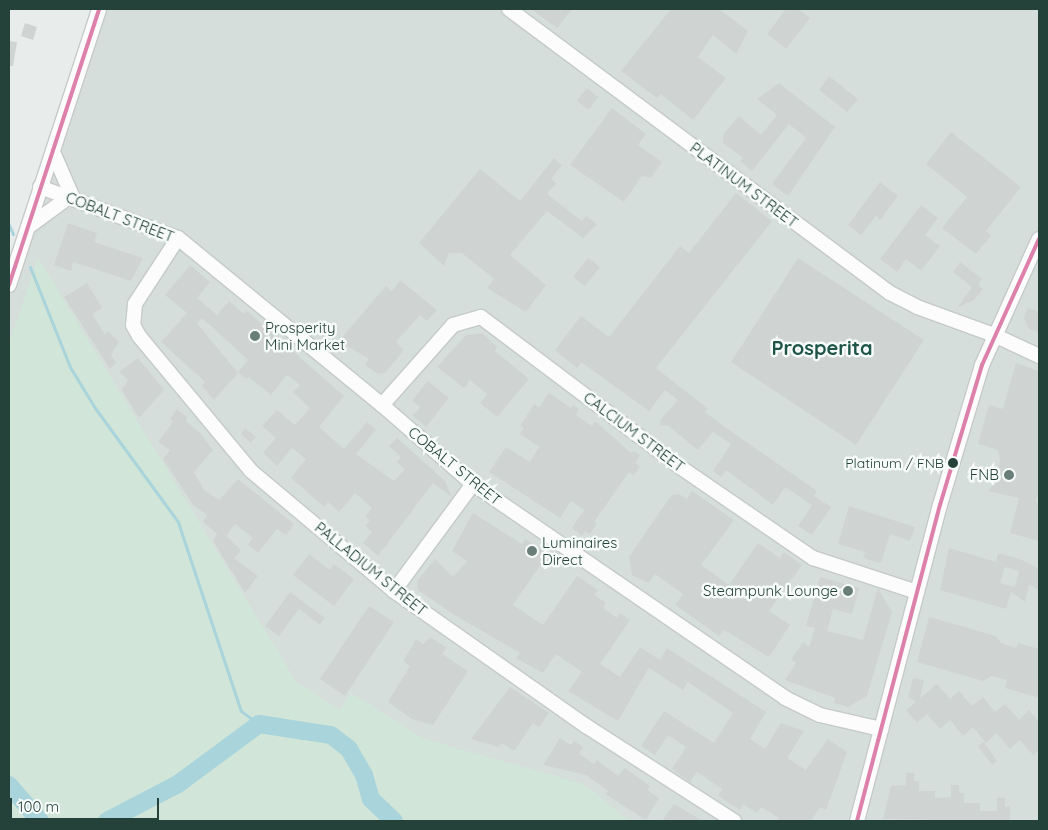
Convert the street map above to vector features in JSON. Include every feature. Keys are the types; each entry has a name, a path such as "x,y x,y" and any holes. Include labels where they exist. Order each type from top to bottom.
{"street":[{"path":"9,285 99,9"},
{"name":"PLATINUM STREET","path":"509,9 890,293 925,311 994,336 1039,356"},
{"path":"28,227 71,198 53,152"},
{"name":"COBALT STREET","path":"40,188 178,238 382,405 473,484 785,698 820,715 881,729"},
{"name":"PALLADIUM STREET","path":"178,238 135,304 133,325 139,336 251,471 394,591 586,726 734,821"},
{"path":"857,821 917,592 982,365 1039,239"},
{"name":"CALCIUM STREET","path":"382,405 453,325 481,317 680,467 813,558 917,592"},
{"path":"394,591 473,484"}],"shaded area":[{"path":"99,9 1039,9 1039,821 9,821 9,285"}],"green space":[{"path":"38,258 297,683 340,710 351,693 422,738 583,784 629,821 9,821 9,343"}],"building":[{"path":"531,9 572,9 557,28"},
{"path":"671,9 719,9 748,31 736,54 713,35 698,57 726,78 693,120 661,94 657,98 621,71"},
{"path":"786,9 798,9 810,18 786,49 767,34"},
{"path":"25,23 37,27 33,40 21,36"},
{"path":"9,41 17,42 13,66 9,66"},
{"path":"829,76 858,99 847,112 819,90"},
{"path":"779,83 835,127 788,196 772,184 806,138 789,124 752,171 740,161 743,158 723,143 724,133 739,116 761,135 777,115 757,99"},
{"path":"587,88 598,97 589,110 577,101"},
{"path":"612,108 646,134 638,145 662,162 651,178 642,176 624,202 570,165"},
{"path":"951,132 1021,187 986,231 991,235 976,254 942,228 967,197 926,164"},
{"path":"554,158 562,165 551,179 556,183 547,194 582,221 586,216 597,224 583,238 547,211 510,255 546,285 526,312 487,288 494,279 462,253 449,253 444,266 419,243 480,169 520,201"},
{"path":"880,182 898,196 880,220 876,216 861,235 848,225"},
{"path":"736,193 772,221 656,368 708,409 705,412 722,425 817,491 814,496 831,507 812,535 798,526 812,505 785,487 773,505 726,470 721,477 713,471 731,444 713,432 698,450 667,425 661,426 660,420 678,400 665,390 649,411 581,362 577,368 555,350 581,316 609,337 680,246 689,253"},
{"path":"921,205 938,218 925,235 940,246 921,271 906,259 897,272 880,259"},
{"path":"68,223 97,233 94,242 143,258 131,281 73,262 71,271 54,265"},
{"path":"588,258 600,267 585,286 573,277"},
{"path":"798,258 924,340 856,445 731,362"},
{"path":"960,262 982,279 978,285 983,289 974,300 958,307 972,287 953,272"},
{"path":"190,265 210,282 197,298 217,315 229,301 244,314 247,311 344,396 319,427 344,449 367,422 376,430 356,454 394,481 405,469 397,462 401,457 389,446 397,438 445,481 452,497 433,483 378,556 363,543 372,532 365,526 370,520 365,517 372,508 355,493 339,512 328,502 324,507 291,478 306,459 292,448 277,466 263,453 276,438 262,426 277,410 295,425 310,408 293,392 300,385 287,375 271,395 249,377 246,379 238,372 248,360 202,318 197,323 238,373 214,400 202,386 205,382 161,342 187,313 165,295"},
{"path":"400,280 437,310 427,321 420,315 396,342 404,350 385,373 378,374 365,365 369,359 339,341 386,286 392,291"},
{"path":"87,283 102,308 92,314 105,334 108,331 119,342 111,355 116,363 110,369 64,297"},
{"path":"1027,308 1039,312 1039,332 1029,329 1024,318"},
{"path":"482,333 497,347 495,351 529,379 497,417 480,403 487,394 470,380 464,388 437,367 466,335"},
{"path":"138,358 164,390 139,418 122,390 128,380 119,372"},
{"path":"1016,363 1039,371 1039,488 1036,502 1039,504 1039,541 1010,533 1019,498 988,491 995,483 1000,462 998,450 978,444 989,405 1003,409"},
{"path":"428,381 449,398 426,427 413,416 420,407 412,400"},
{"path":"549,393 571,408 573,405 579,409 576,415 592,426 595,421 631,453 634,451 640,455 635,463 640,466 634,475 629,472 594,522 597,524 590,534 585,531 582,536 572,528 584,510 571,501 560,518 489,472 506,447 530,462 539,447 520,434 524,428 520,426 534,404 539,407"},
{"path":"177,409 187,417 186,421 201,434 213,450 194,472 204,490 219,500 238,479 294,524 286,535 277,529 258,553 248,545 253,538 235,524 226,536 241,550 234,558 258,576 245,593 213,541 217,534 203,522 207,515 193,505 163,459 170,450 158,442 173,422 170,419"},
{"path":"245,428 256,437 251,443 241,434"},
{"path":"692,491 734,520 701,565 729,585 758,543 780,558 784,552 802,565 769,611 790,625 769,657 724,630 719,636 675,605 683,594 655,574 649,583 632,575 629,557 659,513 672,495 679,494 687,499"},
{"path":"849,506 915,527 910,541 890,534 881,563 863,558 865,552 838,544"},
{"path":"473,513 522,544 525,539 548,554 513,605 543,625 577,576 598,590 594,595 606,603 603,608 617,618 620,613 630,620 600,664 620,677 640,647 660,660 667,648 766,712 750,739 765,749 781,723 804,731 787,758 806,770 828,739 847,752 826,810 820,807 811,821 777,821 779,818 761,807 757,813 743,804 740,810 718,796 722,789 697,772 690,782 672,769 686,747 668,735 655,755 641,746 664,711 714,743 733,713 688,682 683,690 649,668 618,721 568,691 582,672 556,654 543,673 516,658 520,653 453,614 418,590 417,581 435,559 453,577 467,561 452,551"},
{"path":"949,548 996,562 998,553 1020,559 1039,569 1039,590 1029,584 1025,602 1011,592 1006,609 940,590","holes":["1005,567 1019,571 1015,587 1000,583"]},
{"path":"309,554 330,570 334,564 354,579 334,606 293,575"},
{"path":"820,577 859,588 852,614 833,609 827,631 863,640 878,588 892,612 867,696 848,707 834,703 835,698 785,680 796,663 791,660 803,642 809,647 815,628 806,626"},
{"path":"290,592 325,618 320,625 299,609 279,636 265,626"},
{"path":"369,606 394,622 345,696 320,679"},
{"path":"929,617 996,636 1001,643 1016,648 1018,643 1039,649 1039,698 1005,688 1007,680 992,676 983,681 917,662"},
{"path":"430,637 447,648 442,654 468,671 433,725 412,719 388,702 410,666 403,661 416,639 423,644"},
{"path":"913,678 924,680 920,698 937,684 950,699 959,691 972,706 983,697 995,712 1005,704 1019,720 1029,710 1039,722 1039,750 1033,755 1020,740 1010,749 996,733 986,743 973,727 963,736 950,720 940,729 927,714 917,723 906,710 916,702 908,697"},
{"path":"510,687 549,713 539,727 533,723 514,751 502,743 499,747 471,739"},
{"path":"560,738 571,745 574,741 583,747 579,754 594,764 597,760 618,776 625,768 650,786 647,790 659,798 646,820 605,794 608,791 586,775 543,765"},
{"path":"984,742 997,761 992,765 978,746"},
{"path":"906,773 914,773 914,781 919,781 919,791 935,791 935,798 951,797 951,785 959,785 959,793 964,793 964,803 980,803 980,811 997,811 997,798 1005,798 1005,807 1010,806 1010,821 883,819 891,786 906,785"},
{"path":"674,804 703,821 662,821"}],"waterway":[{"path":"9,225 13,234"},
{"path":"30,267 70,367 95,408 178,522 241,711 259,724"},
{"path":"107,821 178,784 259,724 331,735 349,749 364,775 371,799 394,821"},
{"path":"9,785 40,821"}],"transit line":[{"path":"9,285 99,9"},
{"path":"857,821 940,505 982,365 1039,239"}],"place":[{"name":"Prosperity Mini Market","path":"255,336"},
{"name":"Platinum / FNB","path":"953,463"},
{"name":"FNB","path":"1009,475"},
{"name":"Luminaires Direct","path":"532,551"},
{"name":"Steampunk Lounge","path":"848,591"}],"district":[{"name":"Prosperita","path":"822,347"}]}
